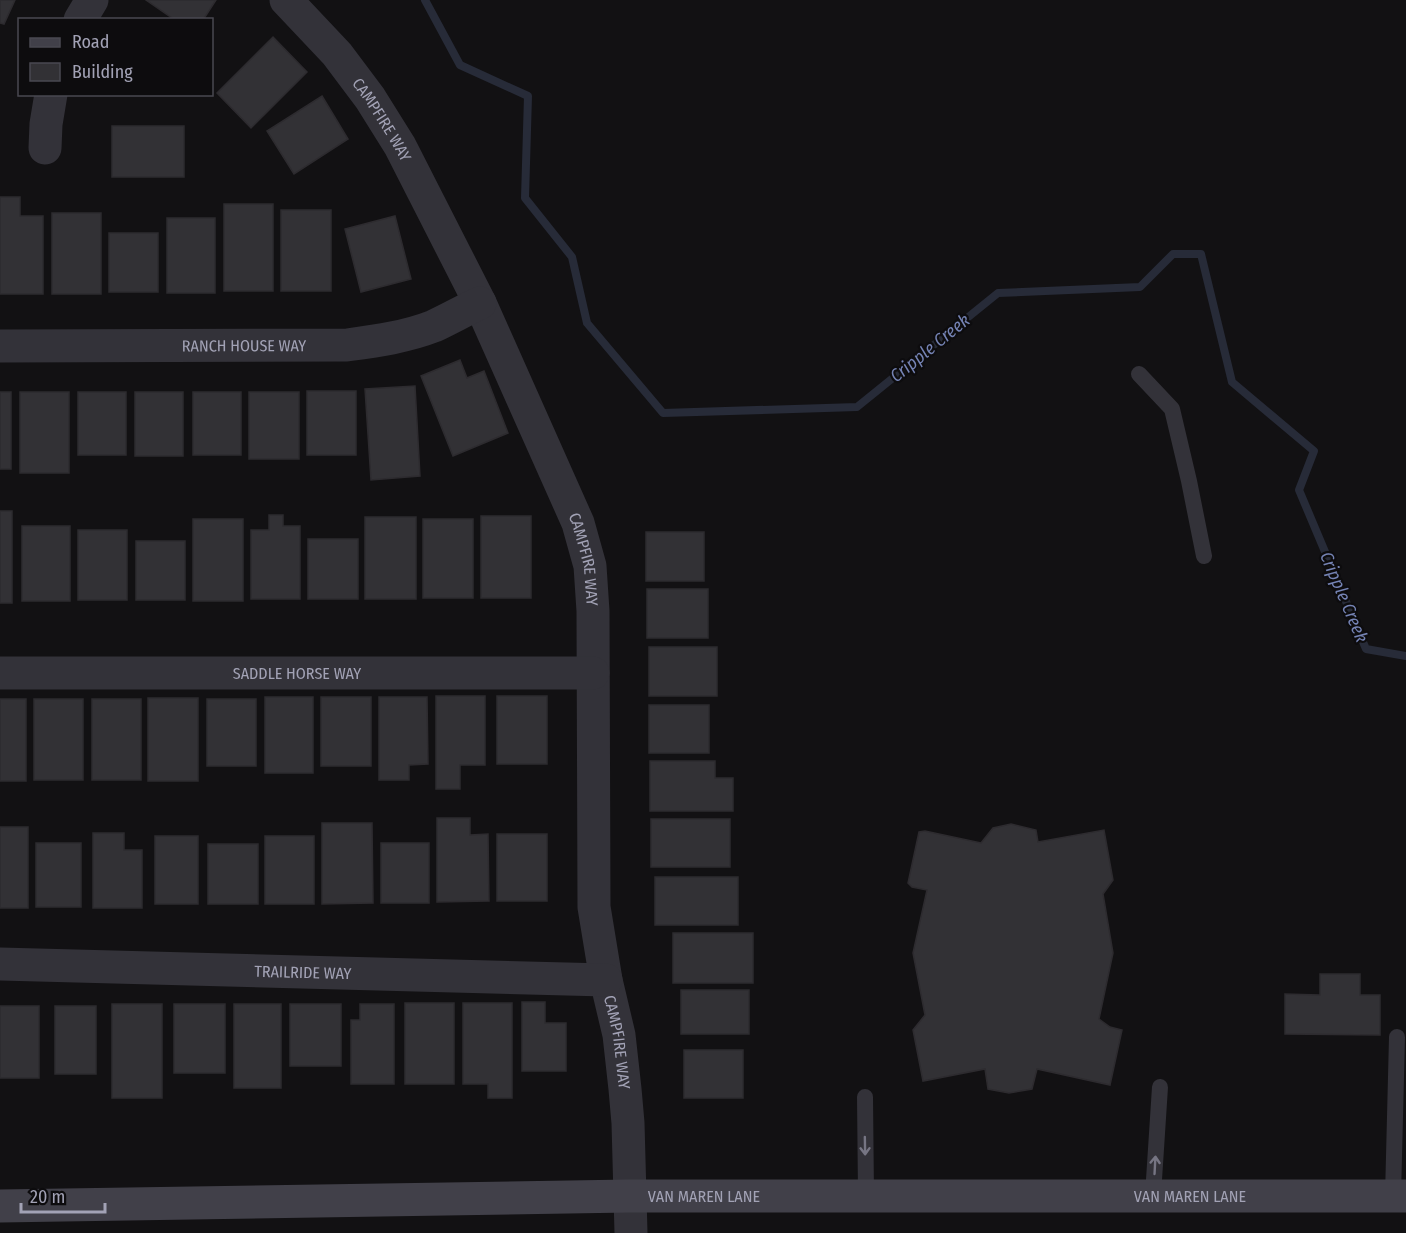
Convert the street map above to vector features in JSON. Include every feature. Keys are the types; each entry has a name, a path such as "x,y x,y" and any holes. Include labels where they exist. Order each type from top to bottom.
{"main road":[{"name":"VAN MAREN LANE","path":"0,1206 866,1194 1400,1196"}],"street":[{"path":"81,18 92,0"},
{"name":"CAMPFIRE WAY","path":"286,0 337,54 370,98 400,146 480,303 578,523 590,566 593,611 594,907 606,980 619,1035 628,1123 631,1233"},
{"path":"45,148 51,96"},
{"name":"RANCH HOUSE WAY","path":"0,346 346,345 375,342 434,326 480,303"},
{"name":"SADDLE HORSE WAY","path":"0,673 593,673"},
{"name":"TRAILRIDE WAY","path":"0,964 606,980"}],"lane":[{"path":"1139,374 1172,409 1204,556"},
{"path":"1397,1036 1401,1107 1400,1196"},
{"path":"1153,1195 1160,1087"},
{"path":"865,1097 866,1194"}],"building":[{"path":"0,0 15,0 4,24 0,23"},
{"path":"146,0 216,0 204,18 172,18"},
{"path":"273,37 307,72 251,128 217,93"},
{"path":"322,96 348,139 294,174 267,131"},
{"path":"112,126 184,126 184,177 112,177"},
{"path":"0,197 20,197 20,216 43,216 43,294 0,294"},
{"path":"224,204 273,204 273,291 224,291"},
{"path":"281,210 331,210 331,291 281,291"},
{"path":"52,213 101,213 101,294 52,294"},
{"path":"395,216 411,279 361,292 345,229"},
{"path":"167,218 215,218 215,293 167,293"},
{"path":"109,233 158,233 158,292 109,292"},
{"path":"460,360 467,378 484,371 508,433 453,456 421,376"},
{"path":"415,386 420,476 371,480 365,389"},
{"path":"307,391 356,391 356,455 307,455"},
{"path":"0,392 11,392 11,469 0,469"},
{"path":"20,392 69,392 69,473 20,473"},
{"path":"78,392 126,392 126,455 78,455"},
{"path":"135,392 183,392 183,456 135,456"},
{"path":"193,392 241,392 241,455 193,455"},
{"path":"249,392 299,392 299,459 249,459"},
{"path":"0,511 12,511 12,603 0,603"},
{"path":"269,515 283,515 283,526 300,526 300,599 251,599 251,530 269,530"},
{"path":"481,516 531,516 531,598 481,598"},
{"path":"365,517 416,517 416,599 365,599"},
{"path":"193,519 243,519 243,601 193,601"},
{"path":"423,519 473,519 473,598 423,598"},
{"path":"22,526 70,526 70,601 22,601"},
{"path":"78,530 127,530 127,600 78,600"},
{"path":"646,532 704,532 704,581 646,581"},
{"path":"308,539 358,539 358,599 308,599"},
{"path":"136,541 185,541 185,600 136,600"},
{"path":"647,589 708,589 708,638 647,638"},
{"path":"649,647 717,647 717,696 649,696"},
{"path":"436,696 485,696 485,765 460,765 460,789 436,789"},
{"path":"497,696 547,696 547,764 497,764"},
{"path":"265,697 313,697 313,773 265,773"},
{"path":"321,697 371,697 371,766 321,766"},
{"path":"379,697 427,697 428,764 409,765 409,780 379,780"},
{"path":"148,698 198,698 198,781 148,781"},
{"path":"0,699 26,699 26,781 0,781"},
{"path":"34,699 83,699 83,780 34,780"},
{"path":"92,699 141,699 141,780 92,780"},
{"path":"207,699 256,699 256,766 207,766"},
{"path":"649,705 709,705 709,753 649,753"},
{"path":"650,761 715,761 715,778 733,778 733,811 650,811"},
{"path":"437,818 470,818 470,835 488,834 489,901 437,902"},
{"path":"651,819 730,819 730,867 651,867"},
{"path":"322,823 372,823 373,903 322,904"},
{"path":"1011,824 1036,830 1038,842 1104,830 1113,880 1103,894 1113,953 1099,1019 1110,1027 1122,1030 1110,1085 1037,1069 1032,1089 1009,1093 988,1089 985,1069 923,1081 913,1030 925,1015 913,953 927,890 912,887 908,883 919,832 925,831 981,843 993,828"},
{"path":"0,827 28,827 28,908 0,908"},
{"path":"93,833 124,833 124,850 142,850 142,908 93,908"},
{"path":"497,834 547,834 547,901 497,901"},
{"path":"155,836 198,836 198,904 155,904"},
{"path":"265,836 314,836 314,904 265,904"},
{"path":"36,843 81,843 81,907 36,907"},
{"path":"381,843 429,843 429,903 381,903"},
{"path":"208,844 258,844 258,904 208,904"},
{"path":"655,877 738,877 738,925 655,925"},
{"path":"673,933 753,933 753,983 673,983"},
{"path":"1320,974 1360,974 1360,995 1380,995 1380,1035 1285,1034 1285,994 1320,995"},
{"path":"681,990 749,990 749,1034 681,1034"},
{"path":"522,1002 545,1002 545,1023 566,1023 566,1071 522,1071"},
{"path":"405,1003 454,1003 454,1084 405,1084"},
{"path":"463,1003 512,1003 512,1098 488,1098 488,1084 463,1084"},
{"path":"112,1004 162,1004 162,1098 112,1098"},
{"path":"174,1004 225,1004 225,1073 174,1073"},
{"path":"234,1004 281,1004 281,1088 234,1088"},
{"path":"290,1004 341,1004 341,1066 290,1066"},
{"path":"360,1004 394,1004 394,1084 351,1084 351,1020 360,1020"},
{"path":"0,1006 39,1006 39,1078 0,1078"},
{"path":"55,1006 96,1006 96,1074 55,1074"},
{"path":"684,1050 743,1050 743,1098 684,1098"}],"waterway":[{"name":"Cripple Creek","path":"425,0 460,65 528,96 525,198 572,257 587,323 663,413 857,407 998,293 1140,287 1173,254 1201,254 1232,382 1314,451 1299,490 1366,649 1406,656"}]}
